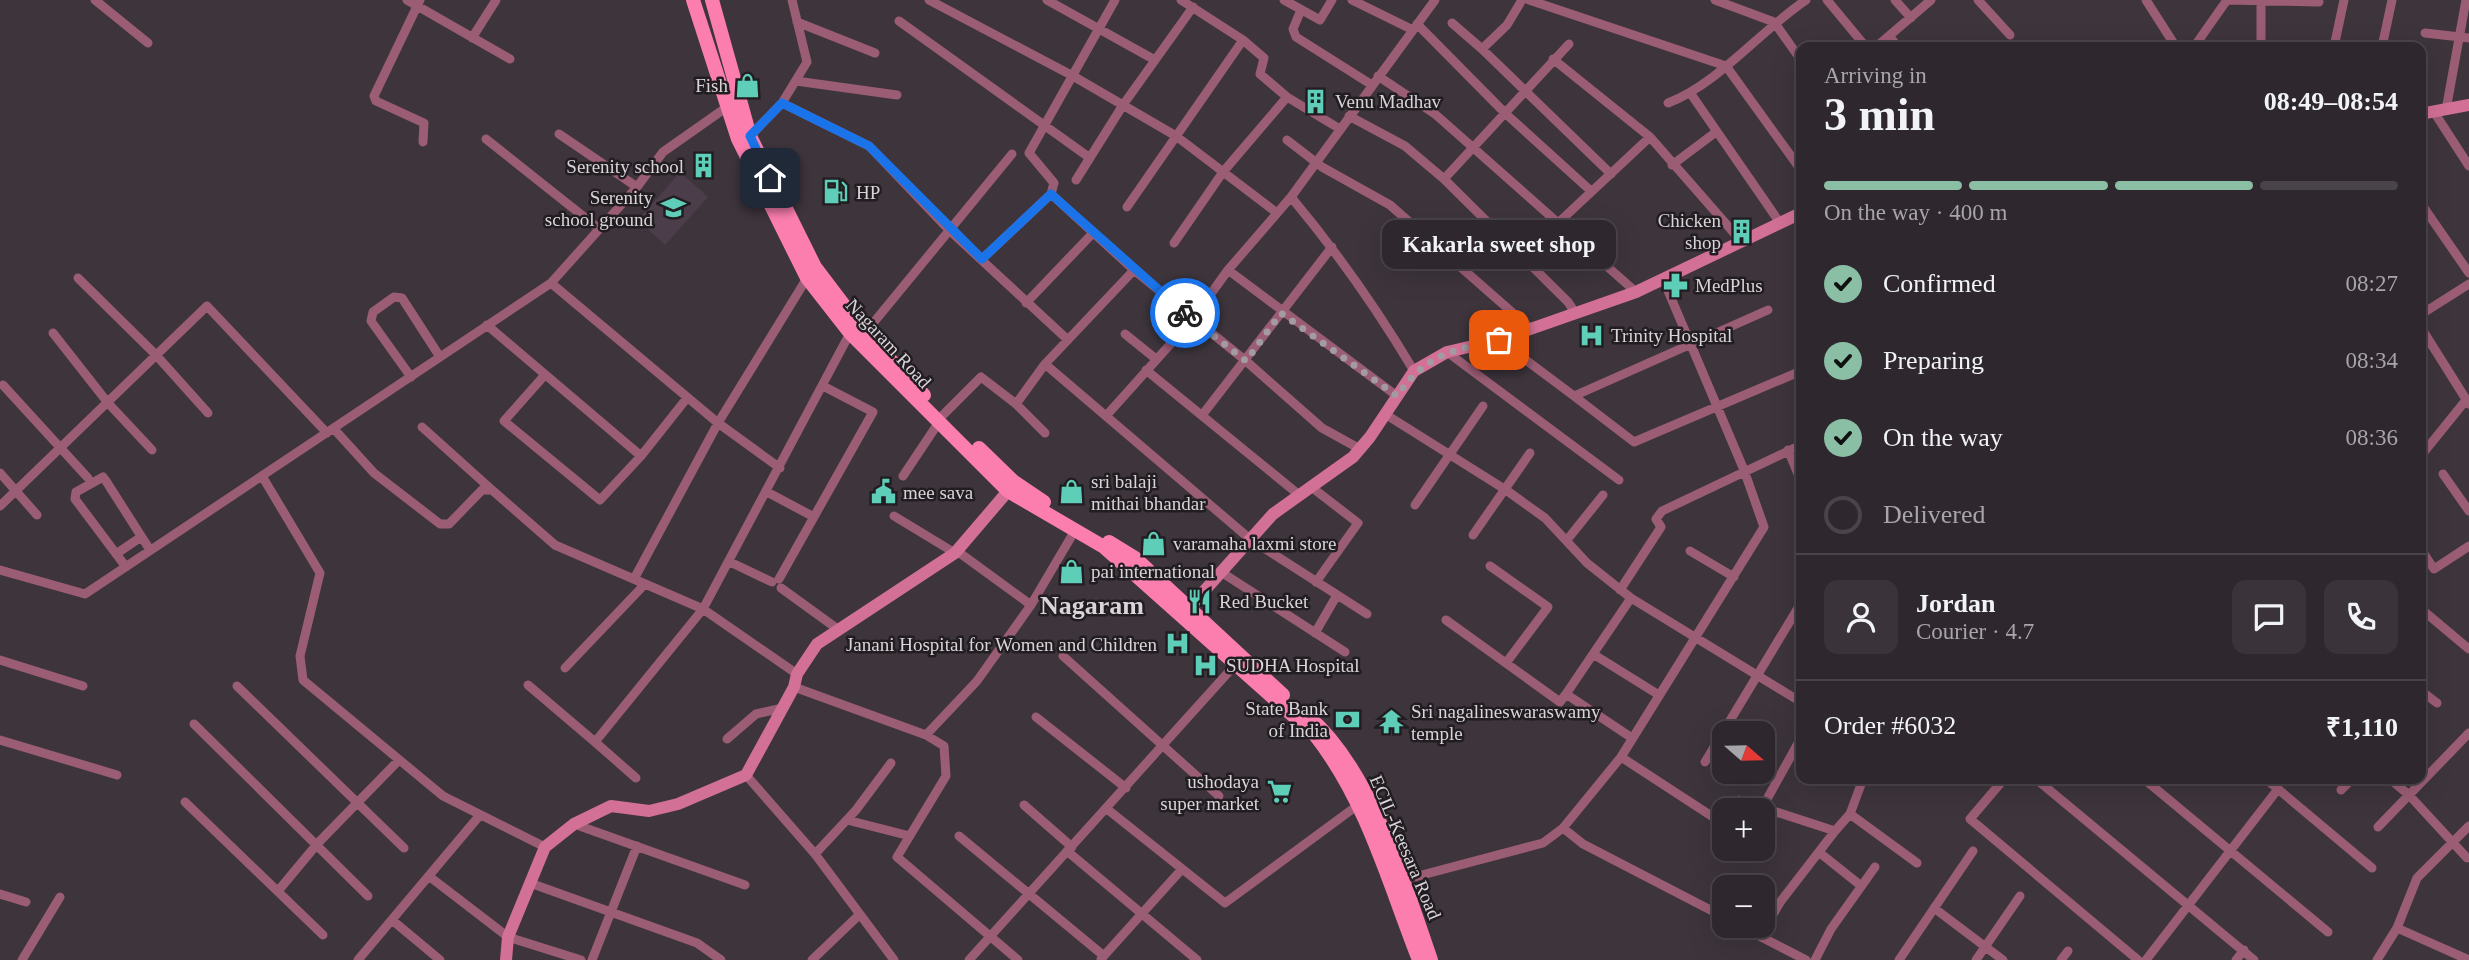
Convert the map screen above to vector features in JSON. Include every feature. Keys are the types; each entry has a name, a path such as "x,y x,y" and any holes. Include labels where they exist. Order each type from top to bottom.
{"main road":[{"name":"Nagaram Road","path":"693,0 750,136 815,267 865,333 1008,491 1074,532 1104,547 1186,612"},
{"name":"Nagaram Road","path":"712,0 727,107 738,139 807,278 850,333 941,418 1013,481 1135,558 1186,612"},
{"name":"ECIL-Keesara Road","path":"1186,612 1234,666 1315,735 1330,754 1372,833 1426,959"},
{"name":"ECIL-Keesara Road","path":"1186,612 1324,730 1355,776 1403,880 1426,959"}],"street":[{"path":"95,0 148,43"},
{"path":"407,0 418,3 510,59"},
{"path":"472,38 496,0"},
{"path":"750,136 782,103 807,62 792,0"},
{"path":"929,0 947,4 1176,136 1277,213"},
{"path":"1047,0 1155,60"},
{"path":"982,259 1051,194 1054,183 1029,153 1115,0"},
{"path":"1181,0 1243,40 1264,58 1260,74 1287,97 1340,129"},
{"path":"1284,0 1320,20 1332,0"},
{"path":"1352,0 1415,27 1591,191"},
{"path":"1106,416 1192,320 1228,270 1291,197 1435,0"},
{"path":"1482,48 1507,25 1522,0"},
{"path":"1529,0 1726,66 1796,163"},
{"path":"1715,0 1774,22 1796,53"},
{"path":"1668,103 1691,94 1774,22 1806,0"},
{"path":"1827,0 1862,42"},
{"path":"1895,0 1911,18"},
{"path":"1883,42 1931,0"},
{"path":"1979,0 2010,35"},
{"path":"2146,0 2173,42"},
{"path":"2198,42 2227,0 2319,2"},
{"path":"2335,42 2344,0"},
{"path":"2383,42 2392,0"},
{"path":"2433,112 2464,37 2466,0"},
{"path":"2261,42 2262,1"},
{"path":"418,3 374,96 376,101 424,123 423,142"},
{"path":"1076,180 1122,105 1193,8"},
{"path":"1301,10 1293,29 1296,37 1372,85"},
{"path":"899,21 1090,158"},
{"path":"797,22 875,53"},
{"path":"1452,23 1482,48 1524,92 1611,173"},
{"path":"2425,33 2464,37"},
{"path":"1890,37 1894,42"},
{"path":"1128,207 1243,40"},
{"path":"1444,180 1569,44"},
{"path":"1553,59 1650,137 1741,241"},
{"path":"1378,76 1435,114 1636,292"},
{"path":"796,81 897,95"},
{"path":"1691,94 1780,223"},
{"path":"1174,243 1223,172 1287,97"},
{"path":"782,103 869,146 948,229 1068,340"},
{"path":"2433,112 2469,105"},
{"path":"0,570 85,594 551,283 637,187 663,152 727,107"},
{"path":"2433,112 2469,166"},
{"path":"1349,116 1405,146 1444,180 1568,302 1576,314"},
{"path":"1672,165 1716,132"},
{"path":"559,134 637,187"},
{"path":"1558,223 1650,137"},
{"path":"486,139 598,228"},
{"path":"1287,139 1322,167 1390,205 1531,329"},
{"path":"865,333 1012,154"},
{"path":"1051,194 1134,270 1192,320 1246,361 1322,428 1360,449"},
{"path":"1291,197 1332,247 1381,316 1414,371"},
{"path":"2426,211 2469,273"},
{"path":"1186,612 1250,539 1298,494 1331,474 1360,449 1414,371 1447,352 1499,340 1636,292 1796,216"},
{"path":"1026,303 1093,233"},
{"path":"1203,414 1332,247"},
{"path":"1016,404 1045,364 1134,270"},
{"path":"1228,270 1281,313 1397,396"},
{"path":"78,278 156,355 208,413"},
{"path":"634,579 718,423 807,278"},
{"path":"1403,880 1543,843 1563,828 1621,757 1764,527 1744,470 1663,279"},
{"path":"551,283 687,398 780,468"},
{"path":"2426,311 2469,284"},
{"path":"411,377 371,321 373,312 394,297 402,298 440,357"},
{"path":"0,506 207,306 374,473 440,524 449,524 482,490 492,491"},
{"path":"1574,396 1588,387 1691,346 1768,310"},
{"path":"487,326 543,377 641,456"},
{"path":"53,333 108,403 152,450"},
{"path":"595,742 704,609 850,333"},
{"path":"1125,334 1156,359"},
{"path":"2426,336 2468,402 2426,450"},
{"path":"1499,340 1634,442 1796,373"},
{"path":"1447,352 1619,480"},
{"path":"1045,364 1250,539 1367,614"},
{"path":"1146,370 1298,494"},
{"path":"543,377 504,421 600,500 641,456 687,398"},
{"path":"903,476 941,418 981,377 1016,404 1045,433"},
{"path":"3,385 88,478"},
{"path":"777,583 873,412 823,386"},
{"path":"1415,505 1483,406"},
{"path":"1385,414 1507,490 1545,518 1587,563 1631,598 1796,699"},
{"path":"422,427 555,545 704,609 796,681 926,735 944,746 946,776 897,857 1018,960"},
{"path":"1620,590 1661,527 1656,519 1662,511 1796,447"},
{"path":"1788,450 1796,469"},
{"path":"1473,535 1507,490 1530,453"},
{"path":"0,473 37,515"},
{"path":"2443,474 2469,511"},
{"path":"262,476 320,573 300,656 303,680 443,796 545,847"},
{"path":"126,567 75,499 76,492 103,477 150,550"},
{"path":"1310,486 1358,523 1316,582"},
{"path":"506,960 508,937 545,847 574,824 611,806 649,811 678,804 746,775 817,644 956,552 1008,491"},
{"path":"767,492 814,517"},
{"path":"1567,540 1603,495"},
{"path":"894,516 956,552 1031,605"},
{"path":"926,735 977,681 1031,605 1074,532"},
{"path":"116,554 141,537"},
{"path":"129,545 139,558"},
{"path":"2426,557 2434,569 2469,545"},
{"path":"1690,551 1734,577"},
{"path":"730,562 777,583 838,630"},
{"path":"1490,566 1548,607 1506,663"},
{"path":"1220,572 1345,652"},
{"path":"565,668 645,584"},
{"path":"1315,633 1337,595"},
{"path":"1446,620 1560,702 1631,598"},
{"path":"1705,762 1796,611"},
{"path":"2426,613 2469,649"},
{"path":"1593,654 1659,695"},
{"path":"1063,656 1219,796"},
{"path":"0,660 83,686"},
{"path":"969,960 1234,666"},
{"path":"528,685 636,778"},
{"path":"237,687 404,848"},
{"path":"1566,694 1632,738"},
{"path":"2426,695 2437,703"},
{"path":"727,739 756,715 783,708"},
{"path":"1036,717 1126,788"},
{"path":"194,724 318,843 368,896"},
{"path":"2426,777 2469,733"},
{"path":"0,740 117,775"},
{"path":"1768,798 1796,747"},
{"path":"1621,757 1712,816"},
{"path":"278,891 318,843 359,804 399,760"},
{"path":"814,854 847,820 891,763"},
{"path":"746,775 814,854 894,960"},
{"path":"1775,912 1850,814 1861,784"},
{"path":"2000,784 1970,819 2138,960"},
{"path":"2042,784 2254,960"},
{"path":"2150,784 2328,932"},
{"path":"2272,784 2372,868"},
{"path":"2342,790 2347,784"},
{"path":"2396,784 2467,858"},
{"path":"2378,827 2420,784"},
{"path":"2146,960 2278,789"},
{"path":"185,802 323,935"},
{"path":"1024,805 1142,914 1197,960"},
{"path":"1107,809 1225,903 1358,805"},
{"path":"1775,812 1835,831"},
{"path":"1850,814 1917,863"},
{"path":"358,960 480,816"},
{"path":"847,820 910,835"},
{"path":"574,824 745,885"},
{"path":"2377,960 2397,928 2417,878 2469,826"},
{"path":"1563,828 1583,844 1712,911"},
{"path":"959,836 1102,959 1182,869"},
{"path":"592,960 636,846"},
{"path":"1899,960 1973,850"},
{"path":"1820,853 1860,886"},
{"path":"1815,960 1860,886 1875,867"},
{"path":"430,877 508,937 581,960"},
{"path":"530,883 610,914 697,943 721,960"},
{"path":"0,894 26,902"},
{"path":"1976,960 2020,896"},
{"path":"22,960 60,897"},
{"path":"1934,908 2003,960"},
{"path":"812,960 859,915"},
{"path":"392,920 440,960"},
{"path":"2397,928 2469,960"},
{"path":"1764,938 1806,960"},
{"path":"2236,960 2244,950"},
{"path":"2061,960 2068,951"}],"shaded area":[{"name":"Serenity school ground","path":"680,172 708,197 665,245 638,220"}],"way so far":[{"path":"1185,313 1246,361 1281,313 1397,396 1414,371 1447,352 1499,340"}],"place":[{"name":"Fish","path":"748,85"},
{"name":"Venu Madhav","path":"1315,101"},
{"name":"Serenity school","path":"704,166"},
{"name":"HP","path":"836,192"},
{"name":"Serenity school ground","path":"673,208"},
{"name":"Chicken shop","path":"1741,231"},
{"name":"MedPlus","path":"1675,285"},
{"name":"Trinity Hospital","path":"1591,335"},
{"name":"Kakarla sweet shop","path":"1499,340"},
{"name":"mee sava","path":"883,492"},
{"name":"sri balaji mithai bhandar","path":"1071,492"},
{"name":"varamaha laxmi store","path":"1153,543"},
{"name":"pai international","path":"1071,571"},
{"name":"Red Bucket","path":"1199,601"},
{"name":"Janani Hospital for Women and Children","path":"1177,644"},
{"name":"SUDHA Hospital","path":"1206,665"},
{"name":"State Bank of India","path":"1348,719"},
{"name":"Sri nagalineswaraswamy temple","path":"1391,722"},
{"name":"ushodaya super market","path":"1279,792"}],"district":[{"name":"Nagaram","path":"1092,605"}],"route":[{"path":"770,178 750,136 782,103 869,146 948,229 982,259 1051,194 1185,313"}]}
